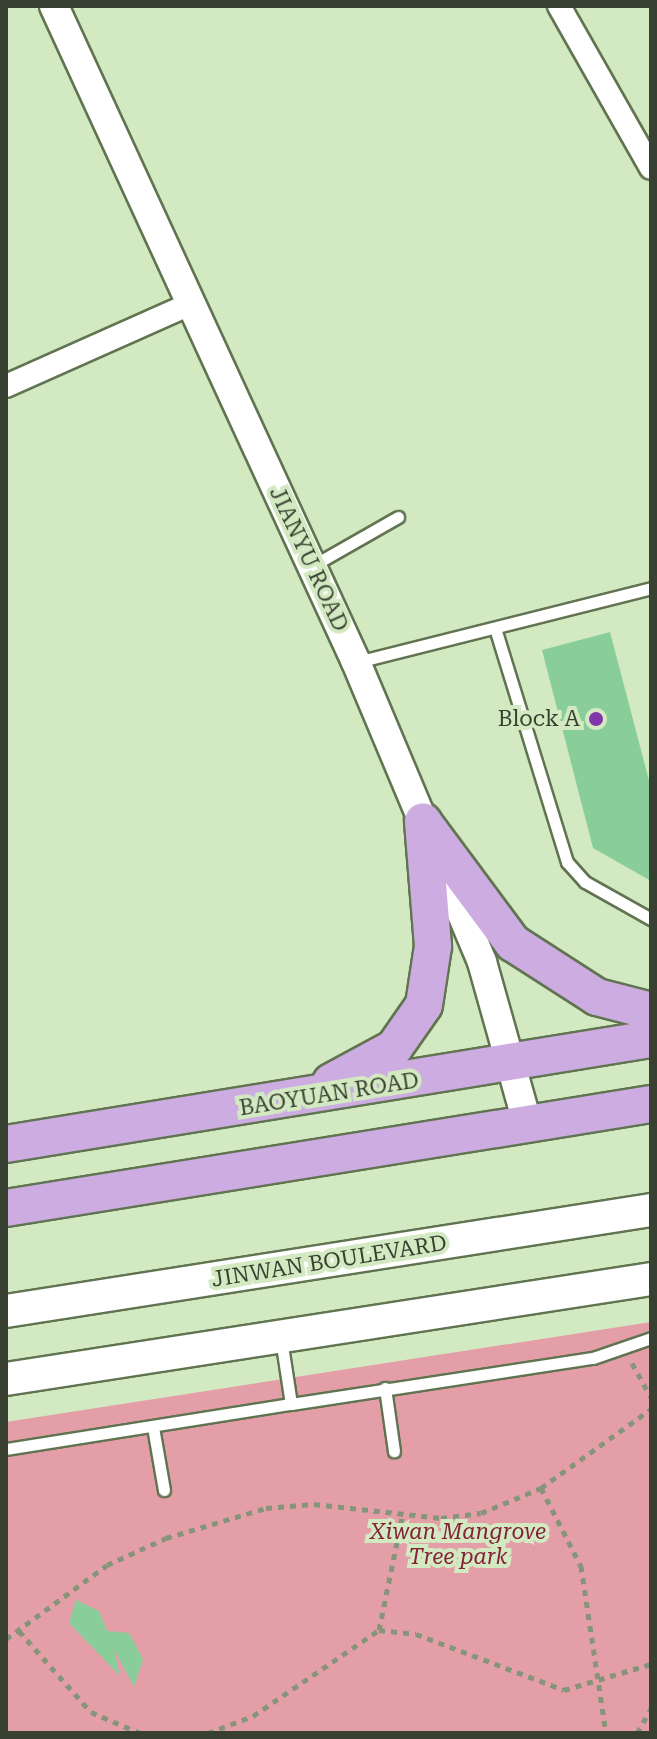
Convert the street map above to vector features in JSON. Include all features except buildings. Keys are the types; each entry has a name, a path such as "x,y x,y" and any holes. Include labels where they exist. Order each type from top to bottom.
{"main road":[{"path":"423,821 513,943 597,997 651,1011"},
{"path":"280,1102 375,1061 418,1019 433,946 423,821"},
{"name":"BAOYUAN ROAD","path":"6,1144 280,1102 651,1039"},
{"path":"6,1208 651,1104"},
{"name":"JINWAN BOULEVARD","path":"6,1311 651,1210"},
{"path":"6,1379 651,1279"}],"street":[{"name":"JIANYU ROAD","path":"54,6 356,662 482,962 528,1126"},
{"path":"559,6 651,168"},
{"path":"6,386 192,303"}],"lane":[{"path":"312,566 398,517"},
{"path":"356,662 651,588"},
{"path":"495,628 567,862 585,882 651,919"},
{"path":"281,1338 291,1404"},
{"path":"6,1449 625,1349 651,1338"},
{"path":"385,1388 394,1451"},
{"path":"153,1427 164,1490"}],"path":[{"path":"625,1349 651,1397"},
{"path":"6,1639 107,1565 166,1538 266,1508 345,1504 403,1513 481,1513 541,1488 651,1409"},
{"path":"541,1488 581,1566 596,1685 606,1733"},
{"path":"379,1630 403,1513"},
{"path":"208,1733 230,1729 379,1630 416,1634 564,1690 596,1685 651,1664"},
{"path":"19,1631 69,1691 113,1730 140,1733"},
{"path":"637,1733 651,1709"}],"green space":[{"name":"Xiwan Mangrove Tree park","path":"651,1322 651,1733 6,1733 6,1422"}],"place":[{"name":"Block A","path":"596,719"}]}
